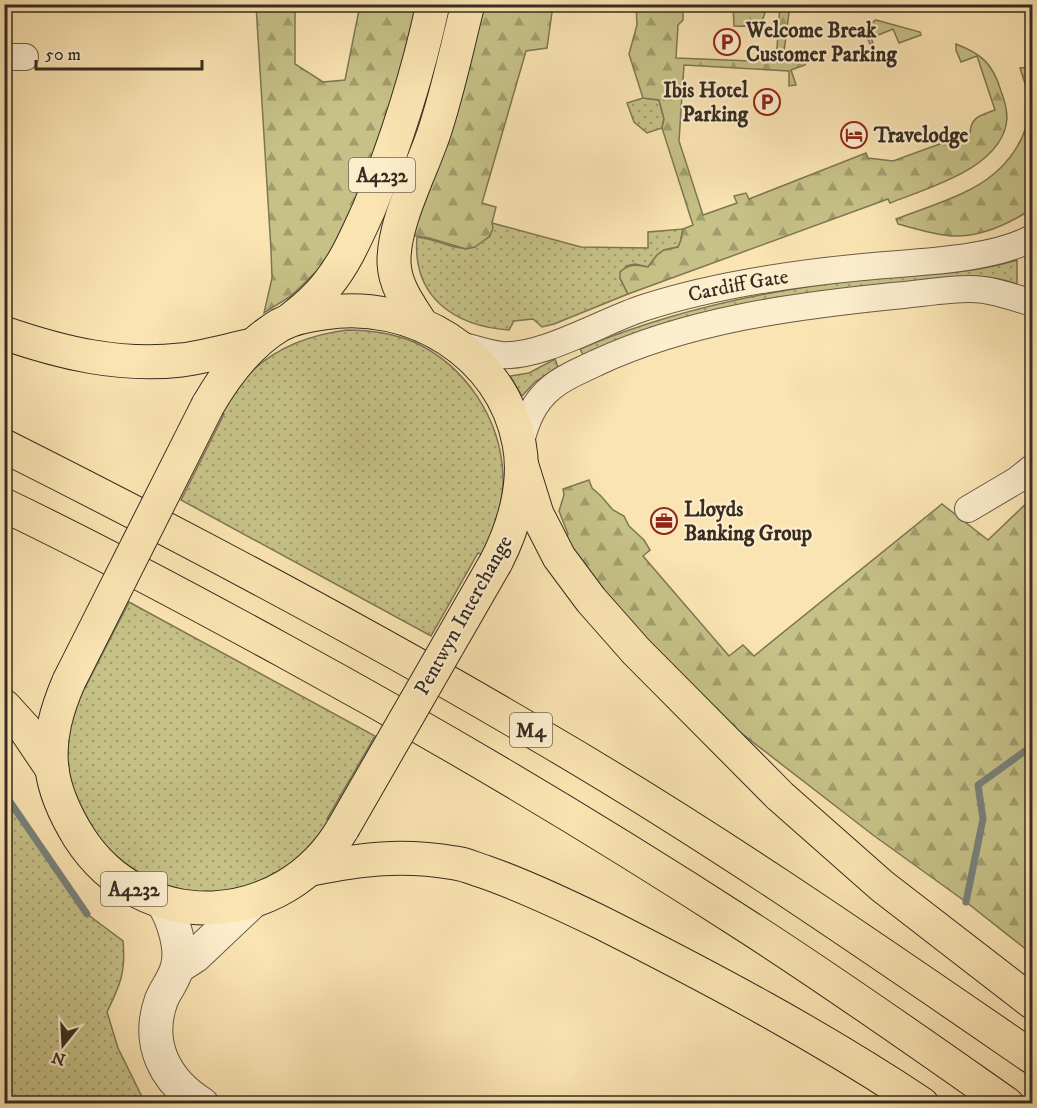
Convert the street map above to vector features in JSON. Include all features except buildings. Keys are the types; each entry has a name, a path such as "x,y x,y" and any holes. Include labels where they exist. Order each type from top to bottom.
{"main road":[{"name":"A4232","path":"287,322 327,285 354,242 376,192 399,126 413,83 433,4"},
{"name":"A4232","path":"422,325 401,291 397,280 394,247 399,226 434,133 468,4"},
{"name":"Pentwyn Interchange","path":"351,310 382,313 422,325 451,342 475,361 496,387 513,421 521,455 512,524 496,562 343,828 325,854 311,869 278,892 251,903 209,908 185,907 162,902 129,887 114,877 87,849 63,810 52,769 51,744 54,724 69,681 208,405 231,370 253,345 287,322 317,314 351,310"},
{"path":"4,333 87,357 140,362 181,360 253,345"},
{"name":"M4","path":"4,446 167,528 308,604 546,739 679,820 813,906 1032,1057"},
{"path":"521,455 537,514 559,557 591,600 636,651 797,811 882,886 1032,1002"},
{"name":"M4","path":"4,505 242,627 466,753 746,925 1007,1104"},
{"path":"4,706 25,729 52,769"},
{"path":"311,869 365,859 406,857 457,863 511,881 562,904 710,979 885,1079 922,1104"}],"street":[{"name":"Cardiff Gate","path":"451,342 496,354 526,353 552,345 643,308 693,294 782,276 962,257 1022,244 1032,238"},
{"name":"Cardiff Gate","path":"521,455 531,411 551,387 568,376 605,359 678,334 720,322 803,307 934,292 971,289 990,291 1032,303"},
{"path":"968,509 1017,480 1032,468"},
{"path":"162,902 168,910 176,933 178,967"},
{"path":"202,1104 171,1079 159,1054 155,1033 161,1000 178,967 195,956 251,903"}],"green space":[{"path":"256,5 295,5 295,64 323,82 345,80 360,5 419,5 401,75 350,221 324,264 291,296 264,313 272,278"},
{"path":"484,5 553,5 547,48 526,51 482,203 496,207 493,228 490,236 475,247 466,249 411,235"},
{"path":"636,5 683,5 683,20 678,25 676,58 776,62 780,5 790,5 784,52 802,56 807,60 805,65 791,70 796,85 789,86 789,71 684,65 679,141 703,215 737,203 734,196 746,193 749,199 866,153 868,158 893,161 970,133 975,120 995,110 977,56 961,62 956,44 980,56 994,74 1006,111 1007,118 1003,135 993,150 978,163 942,183 890,203 888,199 628,294 620,278 620,272 630,266 648,267 664,250 678,247 683,229 693,225 662,128 664,119 659,100 643,98 629,54 637,25"},
{"path":"733,5 764,5 764,17 756,24 734,26"},
{"path":"876,20 920,32 921,35 899,43 893,29 871,38 873,43 870,44 867,30"},
{"path":"1032,67 1032,81 1027,90 1020,68"},
{"path":"1032,81 1032,209 995,228 964,236 926,232 898,224 896,219 965,192 993,175 1004,164 1022,137 1029,107 1027,90"},
{"path":"643,98 659,100 664,119 662,128 647,133 634,122 627,103"},
{"path":"492,223 581,247 648,248 648,232 683,229 678,247 664,250 648,267 635,264 626,266 620,278 628,294 554,324 542,327 533,319 514,321 509,330 489,327 454,315 429,292 417,258 417,237 460,248 469,248 484,236"},
{"path":"1017,260 1017,284 982,277 945,279 584,357 580,349 647,324 716,304 787,290 858,280 958,272"},
{"path":"347,330 372,331 397,336 433,352 464,380 488,415 496,434 503,476 502,496 497,516 483,555 478,553 431,636 181,500 224,414 221,412 244,379 273,355 290,346 327,333"},
{"path":"555,359 558,367 535,382 522,396 510,376 529,373"},
{"path":"589,480 592,488 613,510 624,516 629,526 644,540 650,550 643,556 729,656 743,645 754,656 942,504 988,540 1032,498 1032,954 723,719 615,605 564,539 568,534 559,511 564,495 563,489"},
{"path":"129,602 375,736 327,819 329,821 306,849 278,873 246,888 212,892 179,889 148,877 119,858 96,834 78,804 67,760 72,718 82,686 85,688"},
{"path":"4,793 87,914 123,941 124,961 121,978 107,1012 118,1048 145,1103 5,1103"}],"waterway":[{"path":"966,902 983,819 978,785 1032,746"},
{"path":"4,793 87,914"}],"place":[{"name":"Welcome Break Customer Parking","path":"727,42"},
{"name":"Ibis Hotel Parking","path":"767,102"},
{"name":"Travelodge","path":"854,135"},
{"name":"Lloyds Banking Group","path":"664,521"}]}
